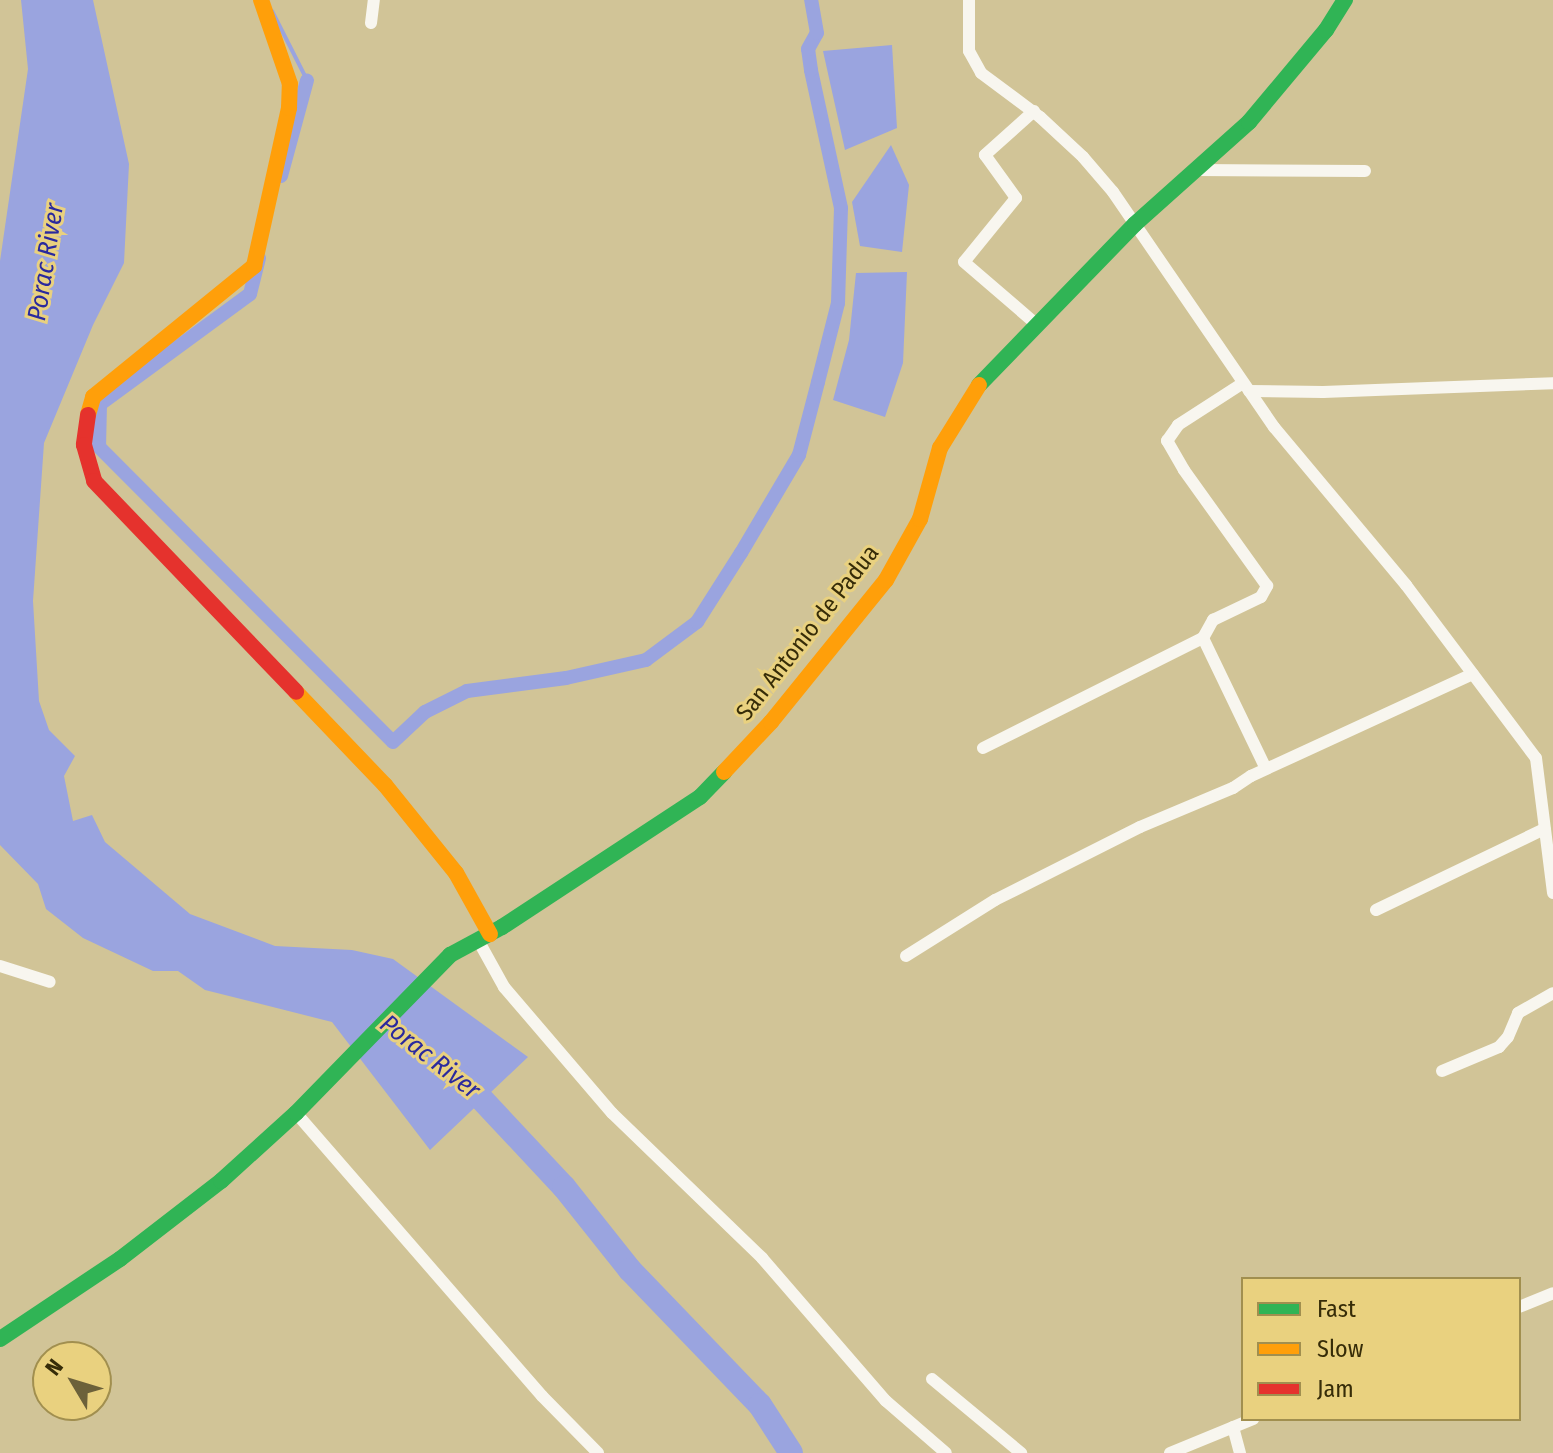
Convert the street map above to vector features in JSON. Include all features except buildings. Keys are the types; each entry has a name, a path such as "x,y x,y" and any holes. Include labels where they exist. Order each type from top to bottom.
{"street":[{"path":"261,0 290,84 289,108 254,266 93,397 85,426 84,445 94,481 385,785 456,873 504,987 612,1113 762,1258 886,1401 946,1453"},
{"path":"371,23 374,0"},
{"path":"969,0 969,51 981,73 1034,111 1083,157 1135,224 1274,427 1406,585 1536,758 1553,893"},
{"name":"San Antonio de Padua","path":"0,1339 133,1249 221,1181 296,1113 441,963 700,797 771,722 886,580 920,519 940,448 981,382 1135,224 1249,122 1326,30 1345,0"},
{"path":"1034,111 985,155 1016,198 964,262 1036,324"},
{"path":"1196,170 1365,171"},
{"path":"983,748 1203,638 1213,620 1261,597 1267,586 1184,470 1167,441 1178,425 1246,387 1323,392 1553,383"},
{"path":"1203,638 1266,769"},
{"path":"906,956 1014,890 1473,674"},
{"path":"1376,910 1544,829"},
{"path":"0,966 50,982"},
{"path":"1442,1071 1499,1047 1508,1037 1518,1013 1553,993"},
{"path":"296,1113 542,1396 597,1453"},
{"path":"1521,1306 1553,1293"},
{"path":"932,1379 1021,1453"},
{"path":"1170,1453 1248,1421"},
{"path":"1233,1427 1240,1453"}],"water":[{"path":"21,0 93,0 129,164 124,263 93,325 44,443 33,601 39,701 49,730 75,756 64,776 73,821 92,815 105,842 190,914 275,946 352,950 393,959 528,1057 430,1150 332,1022 205,990 178,971 153,971 83,938 46,909 38,884 0,845 0,261 28,69"},
{"path":"892,45 897,128 845,150 823,51"},
{"path":"891,145 909,185 902,252 860,246 852,202"},
{"path":"907,272 903,363 885,417 833,400 849,340 856,273"}],"waterway":[{"path":"259,258 250,294 100,404 99,447 393,742 425,712 467,691 566,678 646,660 697,622 799,455 838,303 841,208 811,70 808,49 817,33 811,0"},
{"path":"272,11 307,80"},
{"path":"281,176 307,80"},
{"name":"Porac River","path":"460,1076 564,1187 630,1270 760,1405 791,1453"}],"traffic: fast":[{"path":"979,385 1135,224 1249,122 1326,30 1345,0"},
{"path":"0,1339 120,1259 221,1181 296,1113 450,955 502,927 700,797 724,772"}],"traffic: slow":[{"path":"88,415 93,397 254,266 289,108 290,84 261,0"},
{"path":"724,772 771,722 886,580 920,519 940,448 979,385"},
{"path":"296,692 385,785 456,873 490,934"}],"traffic: jam":[{"path":"88,415 84,445 94,481 296,692"}]}
